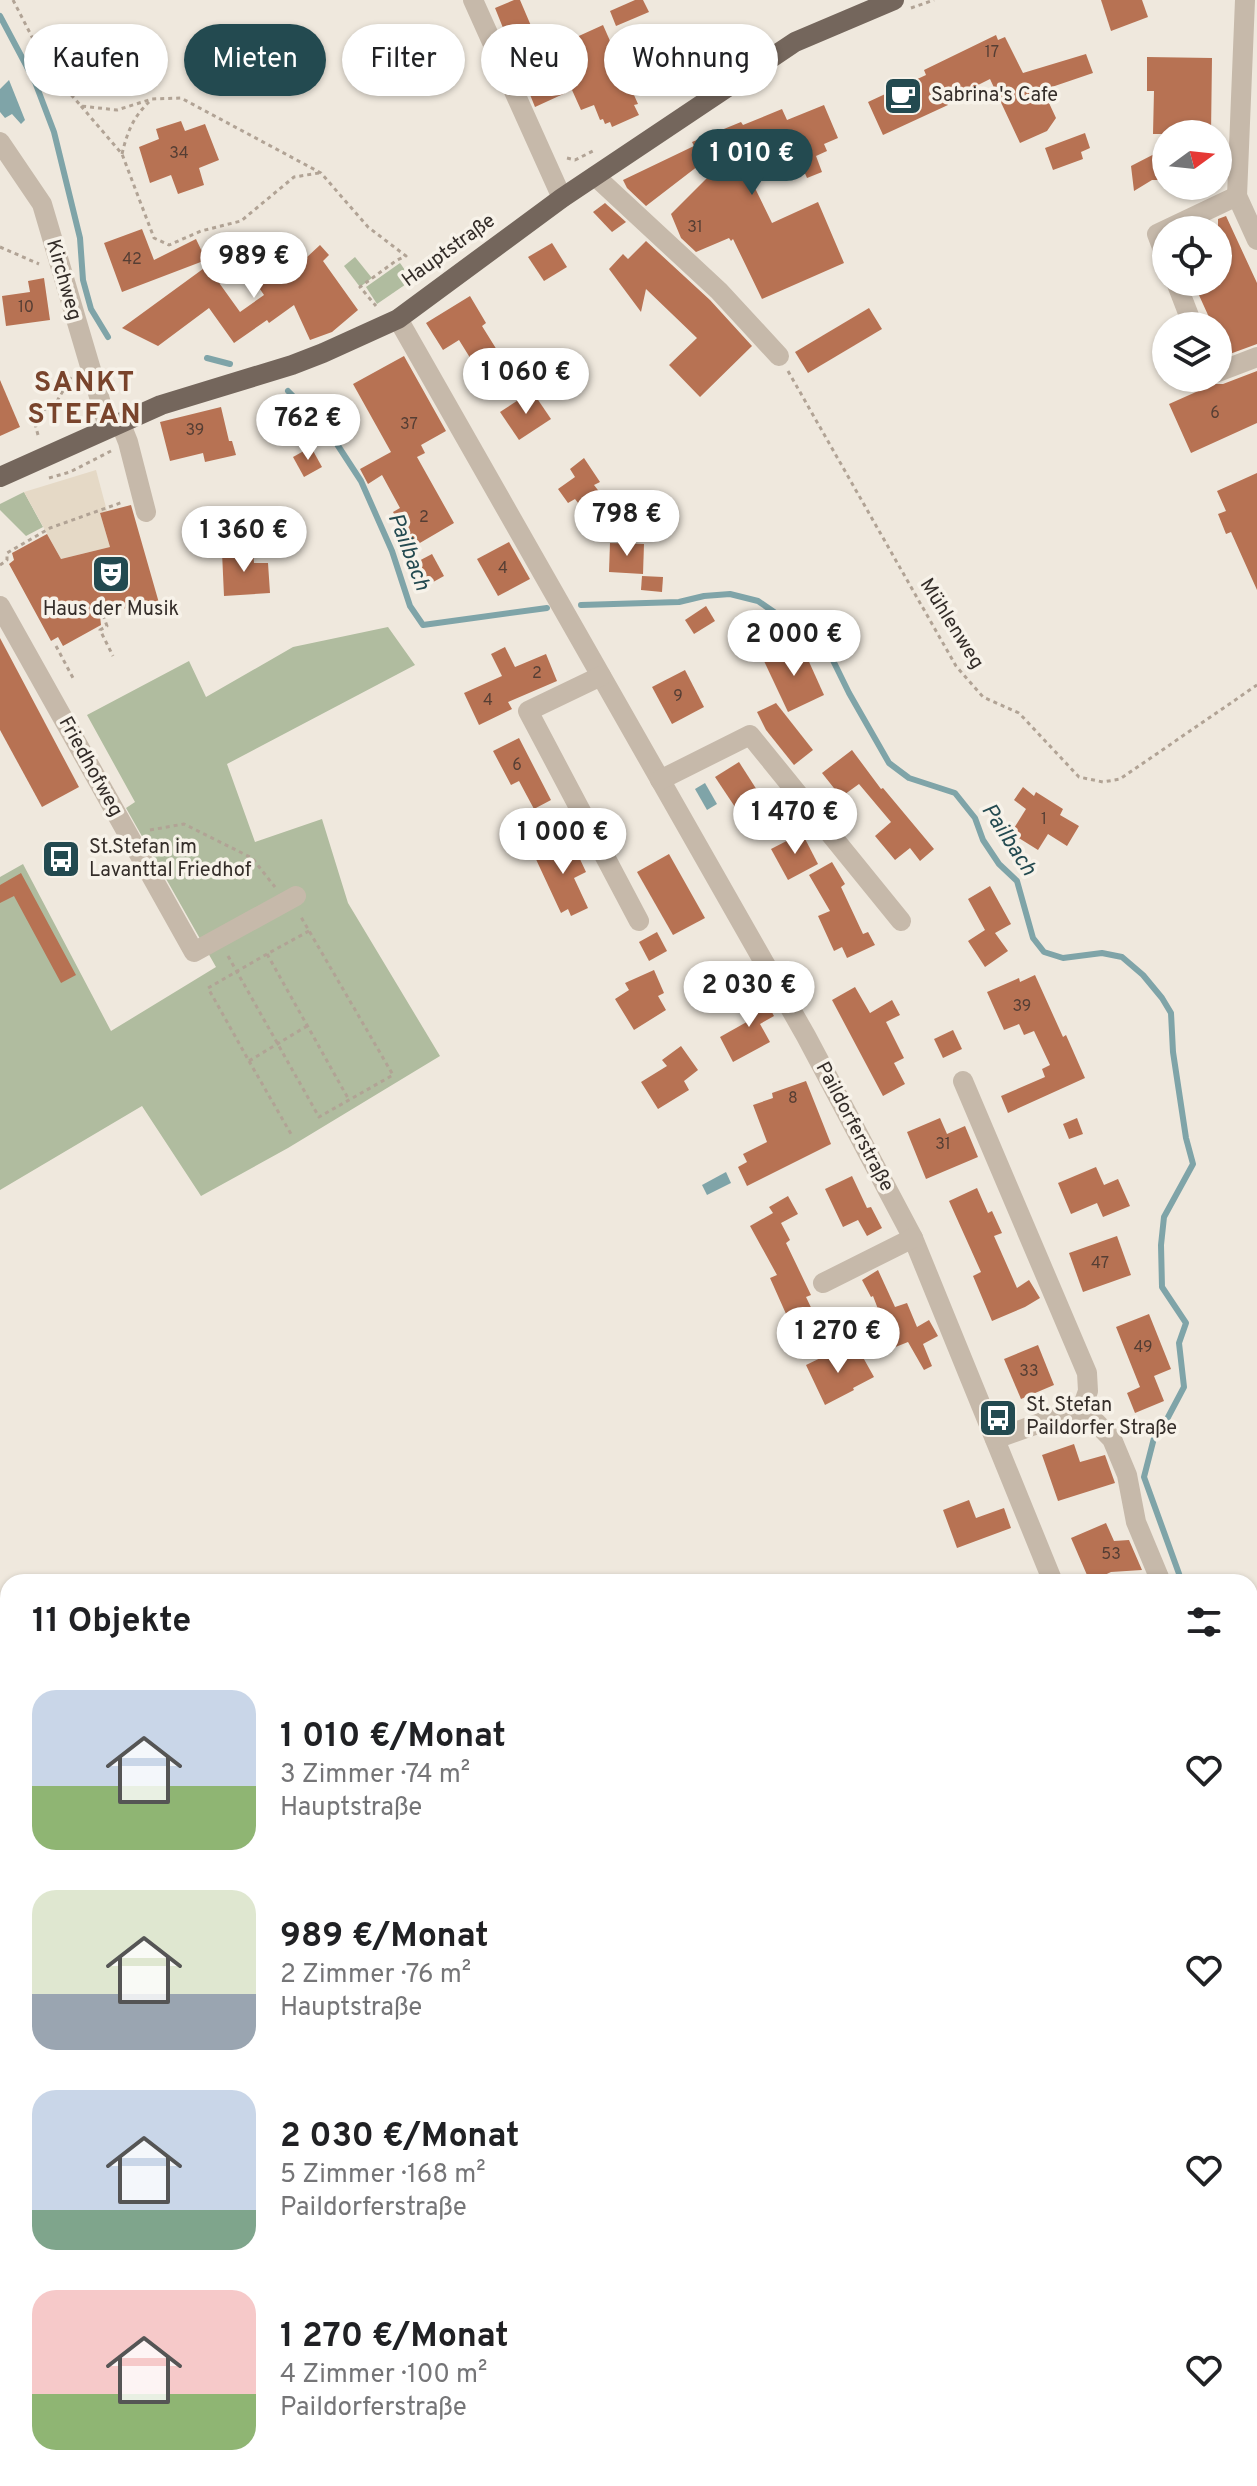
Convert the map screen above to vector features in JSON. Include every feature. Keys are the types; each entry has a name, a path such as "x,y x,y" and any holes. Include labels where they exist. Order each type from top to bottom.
{"main road":[{"name":"Hauptstraße","path":"0,477 161,405 292,365 398,319 562,198 795,42 894,0"}],"street":[{"path":"473,0 562,198"},
{"path":"1245,0 1237,196 1257,240"},
{"name":"Kirchweg","path":"0,142 42,204 89,367 114,424 128,442 146,512"},
{"path":"595,176 719,291 779,356"},
{"path":"1195,216 1237,196"},
{"name":"Paildorferstraße","path":"398,319 806,1036 913,1238 1050,1574"},
{"path":"1232,367 1257,357"},
{"name":"Friedhofweg","path":"0,606 194,952 292,899"},
{"path":"601,676 528,711 639,921"},
{"path":"660,780 750,735 901,921"},
{"path":"963,1081 1087,1373 1088,1391 1082,1408"},
{"path":"823,1283 913,1238"},
{"path":"995,1439 1082,1408"},
{"path":"1082,1408 1112,1439 1127,1475 1136,1522 1158,1574"}],"path":[{"path":"13,0 49,70 122,154 154,238 169,245 201,231 241,221 294,177 321,173"},
{"path":"81,106 117,110 152,99 181,98 321,173 368,227 406,256"},
{"path":"122,154 127,132 138,113 152,99"},
{"path":"0,247 61,274"},
{"name":"Mühlenweg","path":"779,356 956,666 983,697 1019,713 1079,777 1103,782 1120,779 1257,685"},
{"path":"38,435 33,416 56,403 73,373 89,367"},
{"path":"0,565 7,560 7,553 50,528 106,506"},
{"path":"103,615 107,626 100,630 113,656"},
{"path":"56,646 73,678"},
{"path":"127,834 184,824 252,858 292,899 393,1075 319,1117 219,939"},
{"path":"291,1134 208,988 310,930"},
{"path":"267,954 349,1100"},
{"path":"249,1061 307,1026"}],"green space":[{"path":"355,257 372,278 360,287 344,266"},
{"path":"400,263 412,280 377,304 366,287"},
{"path":"24,492 43,527 26,536 0,510 0,504"},
{"path":"388,627 415,665 227,764 255,842 322,819 348,903 440,1056 288,1148 201,1196 142,1106 0,1190 0,877 23,864 111,1031 216,967 126,808 135,802 87,715 189,661 206,697 293,647"}],"shaded area":[{"path":"96,470 107,511 100,513 110,547 61,559 24,492"}],"water":[{"path":"9,80 25,120 21,124 12,114 5,118 0,112 0,89"},
{"path":"705,783 717,804 707,810 695,789"},
{"path":"726,1172 731,1183 707,1195 702,1185"}],"building":[{"path":"520,0 530,24 501,24 495,8"},
{"path":"635,0 643,0 649,12 615,24 610,11"},
{"path":"1101,0 1142,0 1148,17 1111,31"},
{"path":"603,25 604,96 634,96 638,104 634,105 639,115 612,127 610,122 605,124 603,119 600,120 594,105 581,110 575,96 588,96 588,32"},
{"path":"996,35 998,40 1005,37 1023,73 1086,54 1093,73 1043,90 1056,118 1047,131 1020,143 990,79 946,101 948,105 883,135 868,102 926,75 924,70"},
{"path":"1147,57 1212,58 1211,120 1153,120 1154,91 1147,91"},
{"path":"531,96 559,96 535,107"},
{"path":"824,105 838,138 824,144 827,151 816,156 822,172 807,178 800,162 752,182 772,223 818,202 844,263 762,299 733,239 696,252 681,238 671,214 708,177 698,166 646,206 623,180 694,146 692,142 741,122 743,125 782,109 787,120"},
{"path":"181,121 185,131 205,124 219,160 199,168 204,185 178,194 171,175 150,183 139,147 159,139 156,129"},
{"path":"1085,133 1090,148 1081,152 1083,159 1053,170 1045,148"},
{"path":"1152,155 1152,180 1134,191 1131,166"},
{"path":"605,203 626,222 612,232 593,212"},
{"path":"142,229 154,260 196,239 206,260 122,292 104,243"},
{"path":"1232,229 1257,283 1257,344 1232,353 1232,312 1207,312 1199,296 1232,296"},
{"path":"646,241 710,300 752,346 700,397 669,365 697,338 646,289 641,312 609,269 623,254 628,259"},
{"path":"274,243 292,271 320,245 329,255 323,261 358,310 332,332 310,340 294,305 234,343 209,308 158,346 122,328 207,266 240,312 264,295 243,264"},
{"path":"552,243 567,267 544,281 528,257"},
{"path":"44,278 50,320 6,326 2,296 30,292 28,281"},
{"path":"470,296 486,323 482,326 510,371 487,385 459,340 443,350 426,323"},
{"path":"869,308 882,329 808,373 795,352"},
{"path":"404,356 446,431 421,445 425,453 417,457 454,523 413,547 393,512 400,508 382,475 368,484 360,469 391,452 353,384"},
{"path":"1257,371 1257,423 1191,453 1169,404 1196,392 1232,392 1232,381"},
{"path":"0,380 20,427 0,436"},
{"path":"532,391 551,419 519,440 500,412"},
{"path":"221,407 229,441 232,441 236,455 205,462 203,453 170,461 160,422"},
{"path":"311,447 322,467 304,477 293,457"},
{"path":"584,458 600,482 594,485 604,498 585,512 575,499 568,503 558,489 575,477 570,469"},
{"path":"1257,473 1257,590 1231,532 1226,534 1218,514 1226,511 1217,491"},
{"name":"Haus der Musik","path":"131,505 159,603 100,616 101,625 63,646 58,637 51,641 9,564 14,560 12,553 47,534 61,559 110,547 100,513"},
{"path":"509,542 530,579 498,596 477,559"},
{"path":"610,543 644,544 643,574 609,572"},
{"path":"253,550 254,563 268,563 270,593 224,596 222,552"},
{"path":"432,554 444,576 426,586 413,564"},
{"path":"642,576 663,577 662,592 641,590"},
{"path":"706,606 715,621 694,634 685,620"},
{"path":"0,638 79,787 42,807 0,730"},
{"path":"801,644 824,695 788,712 764,661"},
{"path":"505,647 515,667 546,654 557,681 508,702 512,709 479,725 464,693 502,676 491,654"},
{"path":"685,670 704,707 672,724 652,687"},
{"path":"776,703 813,750 794,765 766,730 757,712"},
{"path":"519,738 551,800 534,809 519,781 511,785 493,751"},
{"path":"852,750 881,789 934,849 920,861 910,848 895,860 875,836 891,822 859,784 841,797 822,773"},
{"path":"739,762 764,801 741,816 715,777"},
{"path":"1023,787 1034,796 1036,792 1063,809 1060,815 1079,826 1067,846 1048,834 1038,850 1011,833 1026,809 1014,800"},
{"path":"802,833 818,864 788,880 771,849"},
{"path":"559,842 562,847 572,842 586,872 574,878 588,908 571,916 568,909 561,913 534,855"},
{"path":"669,854 705,918 673,935 637,872"},
{"path":"832,862 845,884 841,887 863,934 868,932 875,945 847,958 842,947 834,951 818,916 830,911 809,875"},
{"path":"21,873 76,975 61,983 14,896 0,903 0,885"},
{"path":"990,886 1011,924 995,933 1008,951 985,967 968,941 985,930 968,899"},
{"path":"657,932 667,951 649,961 639,942"},
{"path":"654,970 664,993 658,996 666,1010 634,1030 615,999 629,990 625,983"},
{"path":"1035,975 1085,1078 1008,1113 1001,1096 1045,1077 1042,1069 1050,1065 1034,1031 1024,1035 1019,1024 1004,1030 987,992 1019,978 1020,982"},
{"path":"855,987 870,1013 892,1000 900,1015 886,1022 904,1058 894,1063 905,1084 883,1096 832,1000"},
{"path":"760,990 774,1016 760,1024 770,1042 733,1062 720,1037 752,1019 742,1000"},
{"path":"953,1030 962,1049 943,1058 934,1039"},
{"path":"681,1046 698,1070 684,1081 689,1090 658,1109 641,1082 667,1066 662,1060"},
{"path":"806,1081 831,1144 747,1186 738,1167 747,1162 743,1154 767,1142 753,1105 773,1098 772,1093"},
{"path":"940,1118 947,1134 965,1126 978,1157 926,1179 907,1132"},
{"path":"1077,1118 1083,1134 1069,1139 1063,1124"},
{"path":"1096,1167 1104,1185 1118,1179 1130,1206 1103,1217 1097,1203 1071,1214 1058,1183"},
{"path":"852,1176 867,1208 871,1207 882,1228 867,1236 858,1220 843,1227 825,1189"},
{"path":"977,1188 988,1213 992,1211 1002,1233 994,1236 1017,1288 1029,1280 1040,1298 992,1321 973,1276 981,1272 949,1201"},
{"path":"788,1196 798,1214 781,1223 790,1240 786,1243 811,1295 806,1297 818,1322 795,1334 770,1278 777,1275 750,1226 773,1213 769,1207"},
{"path":"1117,1236 1131,1275 1083,1292 1069,1253"},
{"path":"878,1270 895,1307 907,1303 917,1327 929,1320 938,1336 923,1344 932,1366 924,1370 908,1342 893,1348 873,1296 862,1280"},
{"path":"1149,1314 1171,1369 1154,1376 1164,1401 1135,1413 1127,1393 1140,1387 1116,1327"},
{"path":"1038,1345 1054,1385 1021,1399 1004,1359"},
{"path":"835,1351 841,1362 860,1352 874,1377 825,1405 806,1365"},
{"path":"1074,1444 1080,1462 1105,1455 1115,1483 1058,1501 1042,1455"},
{"path":"969,1500 976,1518 1004,1508 1011,1528 957,1548 943,1510"},
{"path":"1106,1523 1114,1541 1129,1540 1142,1570 1087,1574 1071,1538"}],"waterway":[{"name":"Pailbach","path":"0,16 35,82 54,132 80,238 83,280 91,309 108,337"},
{"name":"Pailbach","path":"207,358 230,364"},
{"name":"Pailbach","path":"288,391 331,435 361,481 392,551 410,606 423,625 547,608"},
{"name":"Pailbach","path":"581,605 679,602 730,594 758,601 787,621 810,628 823,640 889,763 909,778 955,793 975,818 983,840 999,864 1017,881 1033,938 1044,952 1063,958 1102,953 1122,957 1143,975 1162,998 1171,1013 1173,1052 1193,1164 1164,1217 1161,1245 1162,1287 1186,1323 1179,1343 1184,1387 1154,1438 1144,1477 1179,1574"}],"place":[{"name":"Sabrina's Cafe","path":"903,96"},
{"name":"Haus der Musik","path":"111,574"},
{"name":"St.Stefan im Lavanttal Friedhof","path":"61,859"},
{"name":"St. Stefan Paildorfer Straße","path":"998,1418"}],"district":[{"name":"SANKT STEFAN","path":"85,400"}]}
